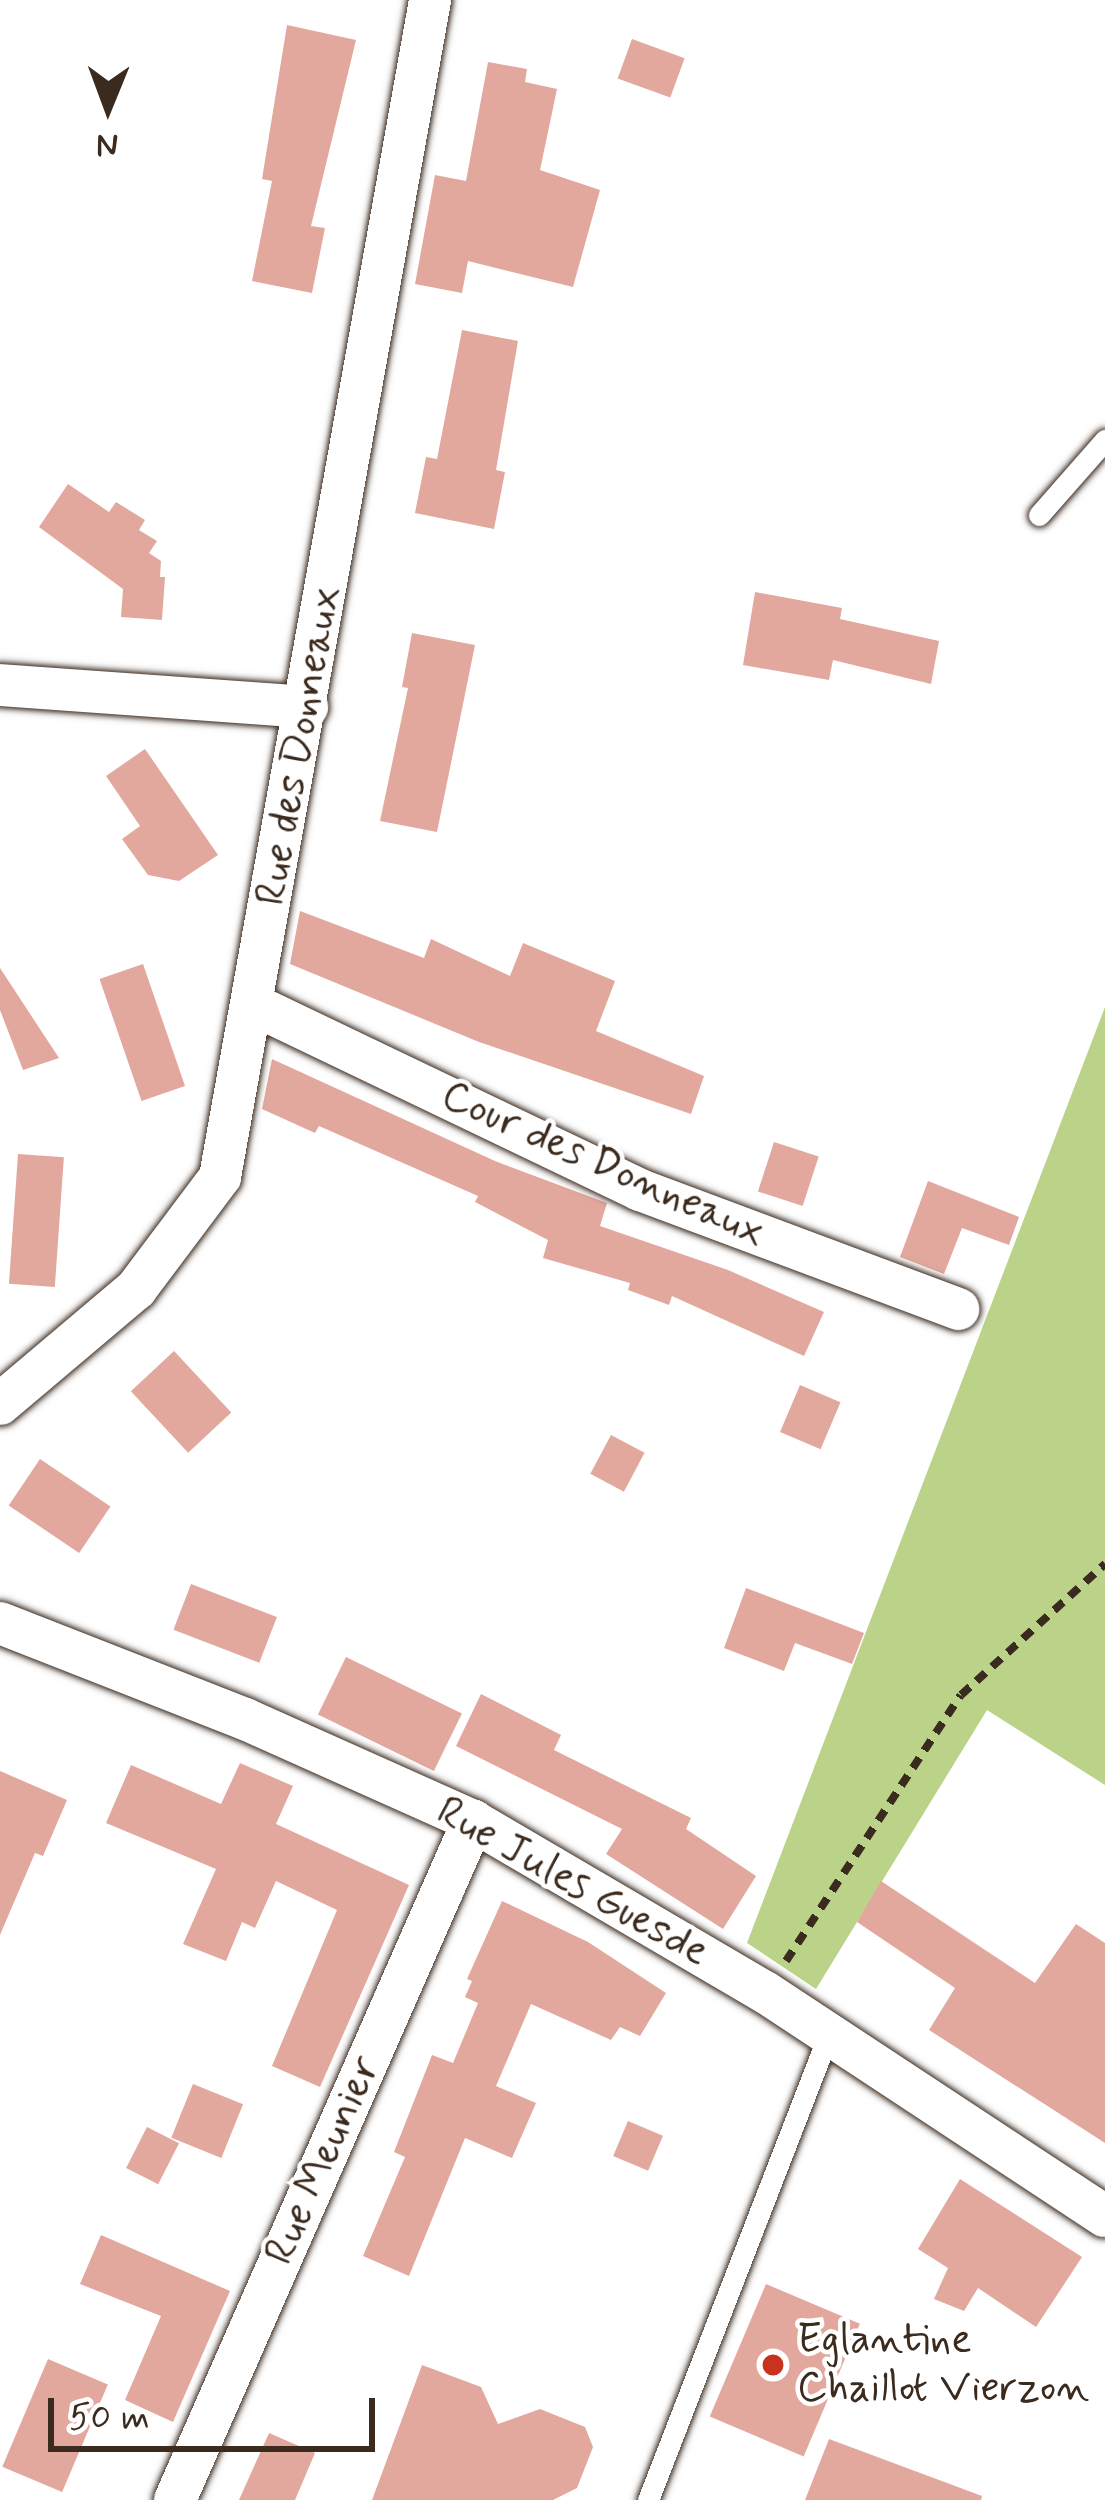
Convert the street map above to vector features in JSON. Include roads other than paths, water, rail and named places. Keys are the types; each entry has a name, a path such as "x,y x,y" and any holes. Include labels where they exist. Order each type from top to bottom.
{"street":[{"name":"Rue des Donneaux","path":"0,1404 136,1288 220,1177 430,0"},
{"path":"0,685 307,707"},
{"name":"Cour des Donneaux","path":"254,1005 640,1190 958,1310"},
{"name":"Rue Jules Guesde","path":"0,1623 245,1719 473,1821 766,1992 1105,2216"},
{"name":"Rue Meunier","path":"175,2500 473,1821"}],"lane":[{"path":"1039,515 1105,440"},
{"path":"648,2500 829,2036"}],"place":[{"name":"Eglantine Chaillot Vierzon","path":"773,2365"}]}
